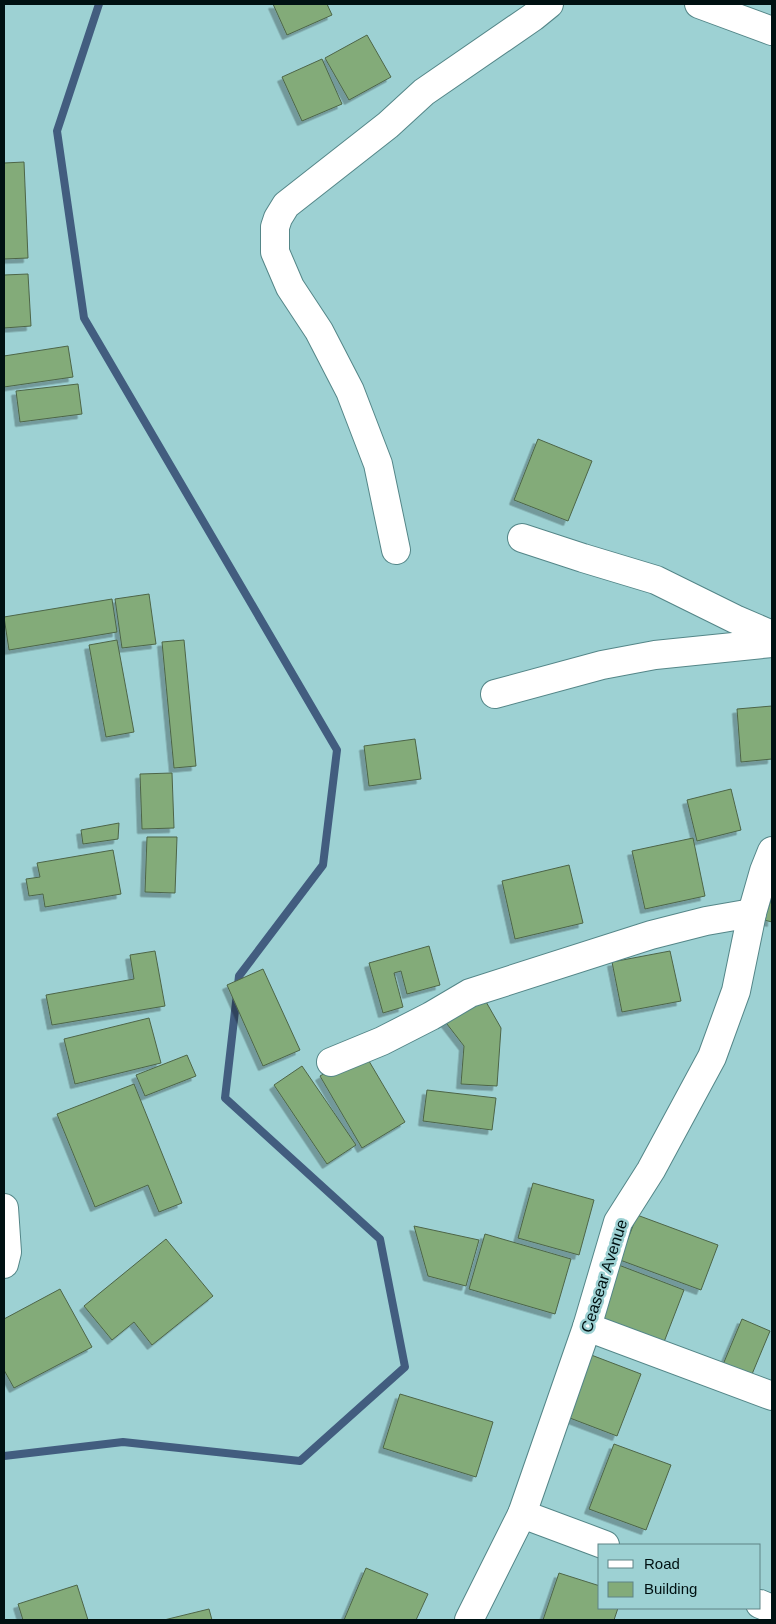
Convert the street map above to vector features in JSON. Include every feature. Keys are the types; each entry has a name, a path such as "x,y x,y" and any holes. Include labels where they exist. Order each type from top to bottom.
{"street":[{"path":"396,550 378,464 350,391 319,331 290,287 275,252 275,227 286,205 388,125 424,92 549,4"},
{"path":"699,4 772,32"},
{"path":"522,538 656,580 772,635"},
{"path":"496,694 610,663 655,655 772,644"},
{"name":"Ceasear Avenue","path":"469,1620 522,1514 587,1328 618,1222 651,1170 712,1057 736,991 752,913 772,851"},
{"path":"331,1062 382,1042 470,993 651,935 706,921 752,913"},
{"path":"4,1208 7,1252 4,1264"},
{"path":"587,1328 772,1396"},
{"path":"522,1514 602,1544"}],"building":[{"path":"273,4 327,4 332,15 287,35"},
{"path":"367,35 391,77 349,100 325,58"},
{"path":"322,59 342,104 302,121 282,77"},
{"path":"24,162 28,258 4,259 4,163"},
{"path":"28,274 31,326 4,328 4,275"},
{"path":"68,346 73,377 4,387 4,356"},
{"path":"78,384 82,414 20,422 16,391"},
{"path":"538,439 592,461 568,521 514,500"},
{"path":"149,594 156,644 122,648 115,599"},
{"path":"112,599 117,632 9,650 4,617"},
{"path":"117,640 134,732 106,737 89,645"},
{"path":"184,640 196,766 174,768 162,642"},
{"path":"772,706 772,759 741,762 737,709"},
{"path":"415,739 421,779 369,786 364,746"},
{"path":"172,773 174,828 142,829 140,774"},
{"path":"731,789 741,830 697,841 687,800"},
{"path":"119,823 118,839 83,844 81,830"},
{"path":"147,837 177,837 175,893 145,892"},
{"path":"693,838 705,896 645,909 632,851"},
{"path":"113,850 121,894 45,907 43,894 29,896 26,879 40,877 37,863"},
{"path":"569,865 583,923 515,939 502,881"},
{"path":"772,897 772,922 764,920"},
{"path":"429,946 440,985 407,994 401,971 394,973 403,1007 383,1013 369,963"},
{"path":"155,951 165,1006 52,1025 46,995 134,979 130,955"},
{"path":"670,951 681,1001 622,1012 612,962"},
{"path":"263,969 300,1050 263,1066 227,985"},
{"path":"481,993 501,1028 497,1086 461,1084 464,1046 440,1015"},
{"path":"149,1018 161,1063 75,1084 64,1039"},
{"path":"363,1051 405,1122 362,1148 320,1076"},
{"path":"187,1055 196,1076 145,1096 136,1075"},
{"path":"302,1066 356,1145 327,1164 274,1085"},
{"path":"134,1084 182,1203 159,1212 148,1185 95,1207 57,1114"},
{"path":"427,1090 496,1098 492,1130 423,1121"},
{"path":"533,1183 594,1200 579,1255 518,1238"},
{"path":"637,1215 718,1245 701,1290 620,1260"},
{"path":"414,1226 479,1240 466,1286 428,1276"},
{"path":"485,1234 571,1259 555,1314 469,1289"},
{"path":"166,1239 213,1296 152,1345 134,1322 112,1340 84,1306"},
{"path":"616,1264 684,1290 664,1342 597,1316"},
{"path":"60,1289 92,1347 14,1388 4,1370 4,1319"},
{"path":"742,1319 770,1331 750,1379 722,1367"},
{"path":"586,1353 641,1374 617,1436 562,1415"},
{"path":"400,1394 493,1422 476,1477 383,1448"},
{"path":"614,1444 671,1465 646,1530 589,1509"},
{"path":"366,1568 428,1594 416,1620 344,1620"},
{"path":"559,1573 598,1585 598,1609 618,1609 614,1620 543,1620"},
{"path":"77,1585 88,1620 23,1620 18,1604"},
{"path":"209,1609 212,1620 164,1620"}],"waterway":[{"path":"4,1456 123,1442 300,1461 405,1367 380,1239 225,1098 239,976 323,865 337,750 84,318 57,131 99,4"}]}
